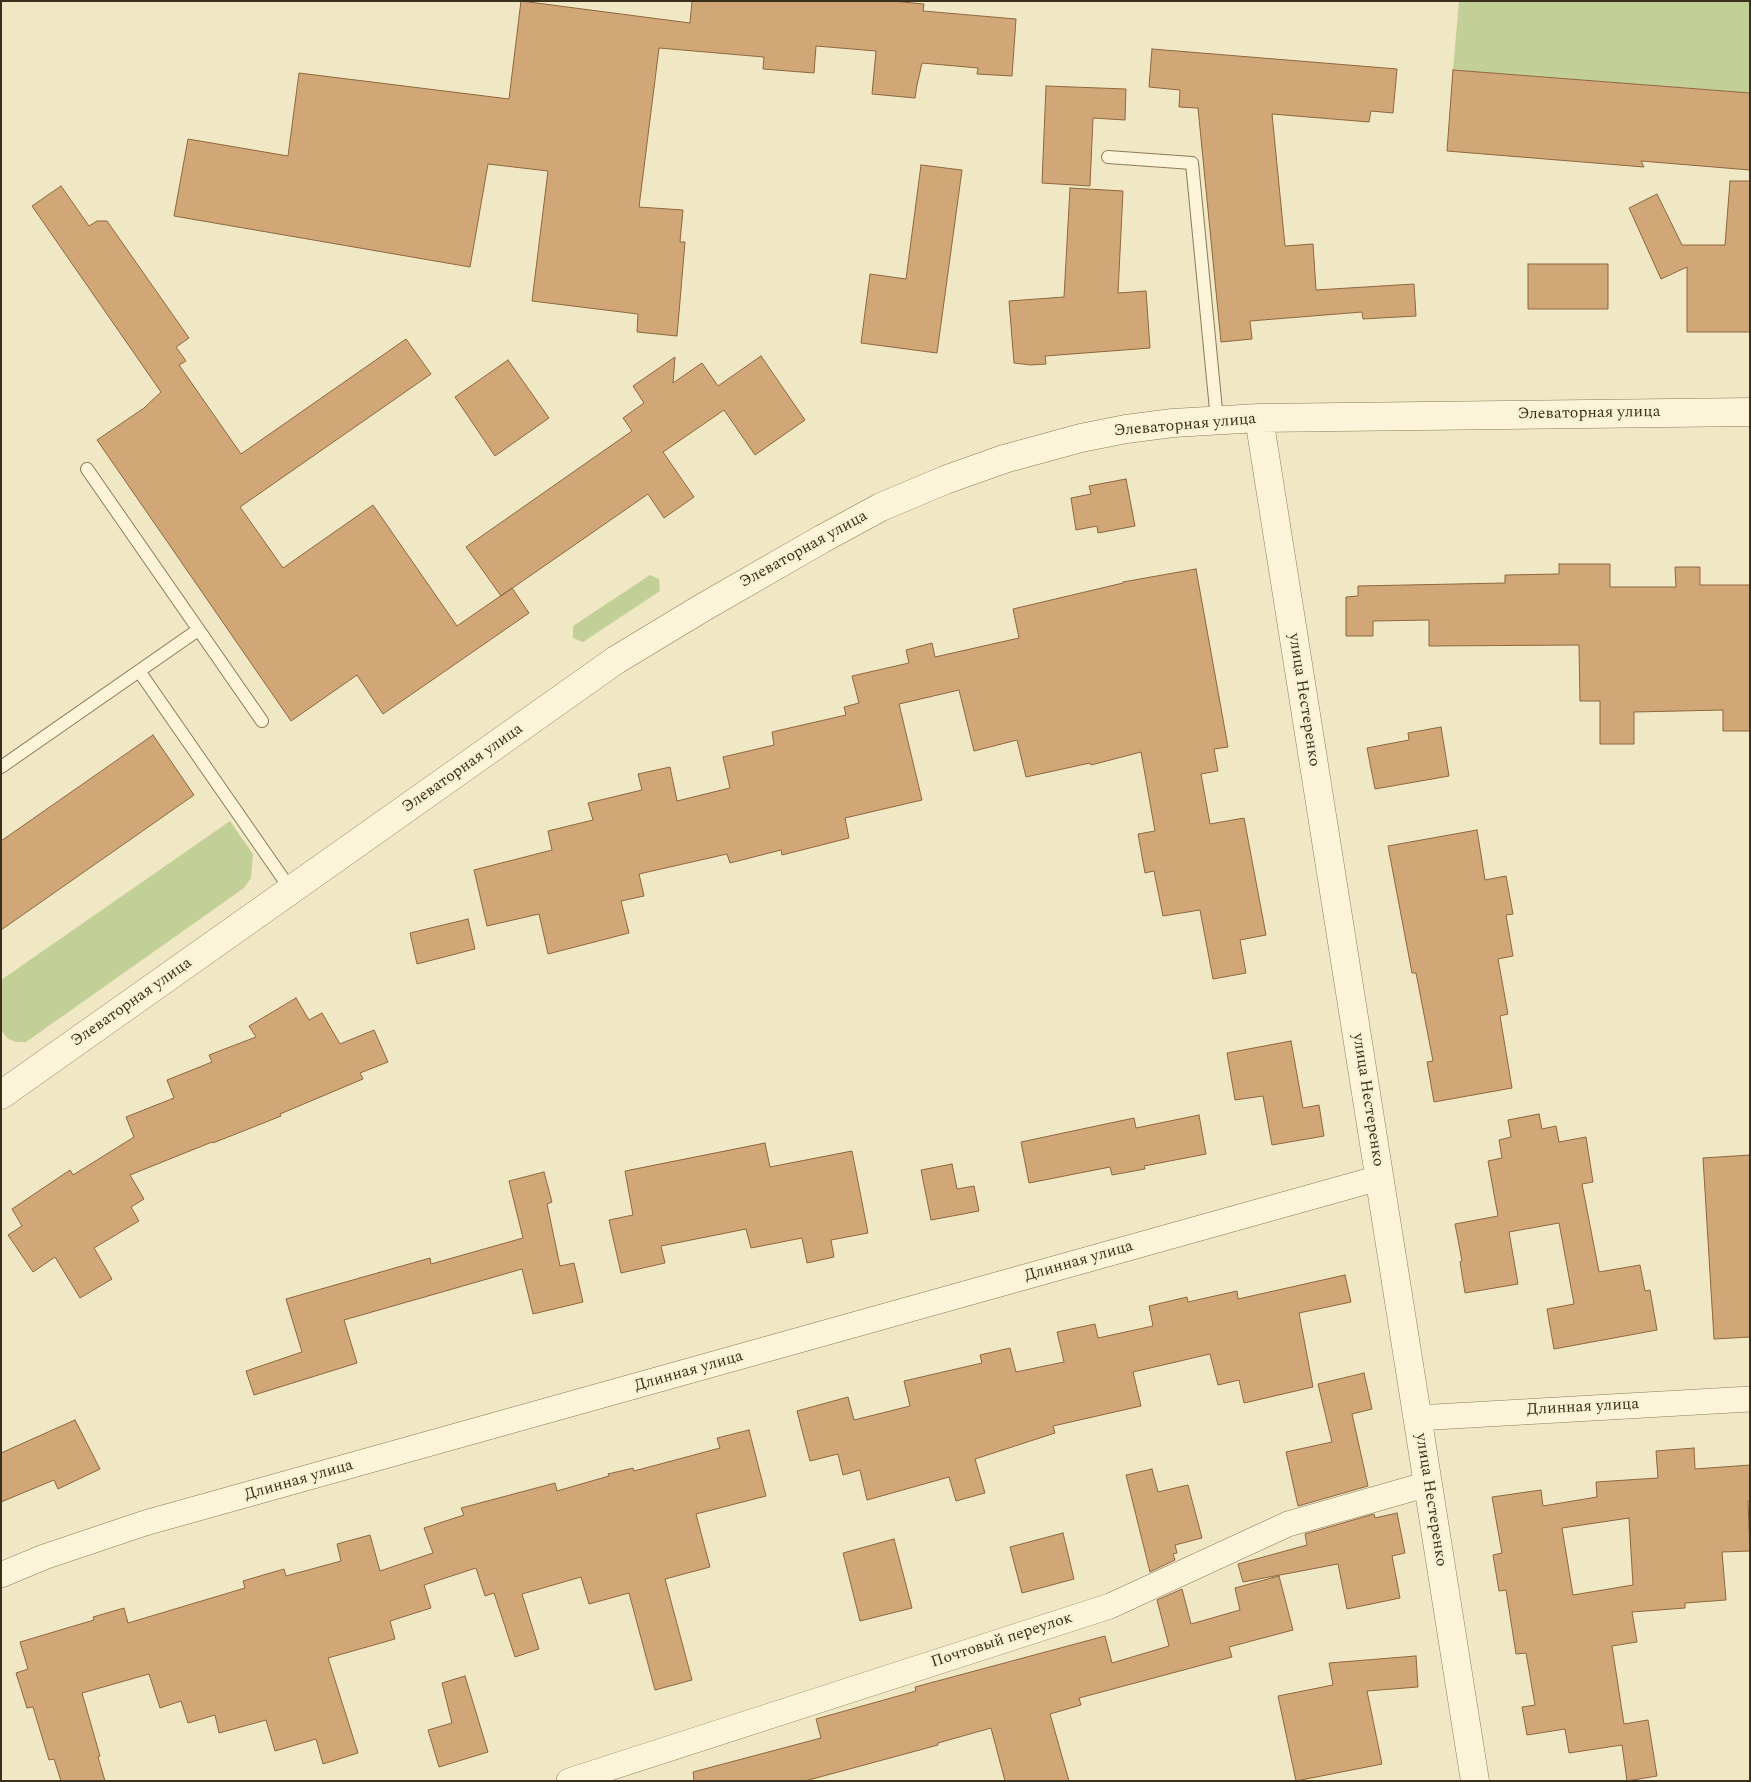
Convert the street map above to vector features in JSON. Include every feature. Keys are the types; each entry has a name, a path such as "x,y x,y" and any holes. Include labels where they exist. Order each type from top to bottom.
{"street":[{"name":"Элеваторная улица","path":"1,1095 616,660 881,507 945,480 995,462 1044,448 1126,429 1217,420 1750,412"},
{"name":"улица Нестеренко","path":"1259,418 1475,1781"},
{"name":"Длинная улица","path":"1,1575 44,1557 145,1523 1379,1178"},
{"name":"Длинная улица","path":"1417,1418 1750,1399"},
{"name":"Почтовый переулок","path":"569,1781 1110,1606 1288,1524 1428,1484"}],"lane":[{"path":"1108,157 1192,163 1217,420"},
{"path":"87,470 262,721"},
{"path":"1,767 198,630"},
{"path":"139,671 291,890"}],"green space":[{"path":"1459,1 1750,1 1750,93 1453,70"},
{"path":"650,575 659,579 660,591 583,642 573,638 573,626"},
{"path":"230,821 253,854 251,878 244,888 26,1042 16,1042 8,1039 1,1030 1,980"}],"building":[{"path":"521,1 690,23 692,1 892,1 924,4 923,11 1016,19 1012,76 977,74 978,68 922,63 915,98 872,94 876,51 816,46 814,73 763,69 764,57 659,48 639,207 683,210 680,242 685,242 677,336 637,332 638,314 532,301 548,171 488,164 470,267 174,216 188,139 288,156 299,73 509,99"},
{"path":"1152,49 1397,69 1393,113 1371,111 1369,122 1272,114 1285,246 1313,244 1316,290 1414,284 1416,316 1363,319 1362,312 1250,321 1252,339 1221,342 1198,108 1179,107 1180,90 1149,87"},
{"path":"1453,70 1750,93 1750,170 1641,161 1644,167 1447,151"},
{"path":"1046,86 1126,89 1125,120 1093,118 1090,186 1042,183"},
{"path":"921,165 962,170 937,353 861,343 870,274 906,279"},
{"path":"1730,181 1750,181 1750,332 1687,332 1687,267 1661,279 1629,208 1657,194 1682,245 1725,245"},
{"path":"61,186 89,226 97,221 107,221 189,338 176,347 186,361 179,365 241,454 406,339 431,374 240,507 283,568 373,505 457,626 512,588 529,613 383,714 357,675 291,721 97,440 144,408 161,392 32,206"},
{"path":"1070,188 1123,191 1118,293 1146,291 1150,348 1045,356 1046,364 1014,363 1009,301 1064,297"},
{"path":"1528,264 1608,264 1608,309 1528,309"},
{"path":"761,356 805,420 755,455 724,410 663,452 694,497 664,518 648,494 501,596 466,547 632,431 623,418 644,403 633,386 675,357 673,383 702,363 718,386"},
{"path":"508,360 549,418 495,456 455,397"},
{"path":"1126,479 1135,526 1098,533 1097,526 1076,530 1071,498 1091,494 1089,486"},
{"path":"1559,564 1610,564 1610,587 1676,587 1675,567 1700,567 1700,585 1750,585 1750,731 1723,731 1723,710 1634,712 1634,744 1600,744 1600,701 1580,701 1579,645 1429,646 1429,620 1373,621 1373,636 1346,636 1346,597 1358,596 1358,586 1505,583 1505,575 1559,574"},
{"path":"1196,569 1228,747 1214,749 1218,771 1201,774 1210,824 1244,818 1266,935 1240,940 1246,973 1213,979 1200,910 1163,916 1154,871 1145,873 1138,834 1155,831 1141,752 1091,765 1090,763 1026,777 1017,740 974,751 959,690 899,704 922,800 845,818 849,838 782,855 781,850 730,863 727,854 639,874 644,896 621,901 629,933 548,954 539,914 487,926 474,870 552,850 548,831 593,820 588,803 642,790 638,774 670,767 677,801 730,788 723,757 774,745 772,732 846,715 844,707 859,703 852,676 909,663 906,650 932,643 935,657 1019,638 1013,609 1123,582"},
{"path":"1441,727 1449,776 1375,789 1367,748 1409,740 1408,733"},
{"path":"153,735 194,795 1,930 1,841"},
{"path":"1477,830 1485,880 1506,876 1513,914 1506,915 1513,956 1498,959 1508,1014 1500,1016 1512,1088 1434,1102 1427,1062 1433,1061 1416,973 1412,973 1388,846"},
{"path":"468,919 475,949 417,964 410,933"},
{"path":"296,998 309,1020 322,1013 340,1044 374,1030 388,1062 360,1073 363,1079 280,1114 281,1116 130,1175 144,1199 131,1207 139,1221 94,1248 112,1279 80,1298 55,1257 33,1272 8,1235 22,1226 12,1209 70,1170 73,1175 134,1137 126,1117 174,1098 167,1080 212,1062 209,1055 256,1037 249,1026"},
{"path":"1291,1041 1303,1108 1319,1105 1324,1136 1272,1145 1263,1096 1235,1100 1227,1053"},
{"path":"1539,1114 1542,1129 1556,1126 1559,1142 1586,1137 1593,1182 1582,1184 1599,1272 1640,1265 1645,1291 1650,1290 1657,1330 1554,1349 1547,1309 1574,1304 1559,1223 1509,1232 1518,1284 1465,1293 1460,1262 1462,1261 1455,1224 1498,1216 1488,1161 1502,1158 1499,1140 1511,1137 1508,1120"},
{"path":"1199,1115 1206,1154 1144,1166 1145,1169 1112,1175 1110,1167 1029,1183 1021,1142 1134,1118 1136,1128"},
{"path":"765,1143 770,1167 852,1151 868,1233 831,1240 834,1257 807,1263 802,1238 751,1248 746,1229 661,1246 665,1263 621,1273 609,1220 633,1215 625,1171"},
{"path":"1750,1155 1750,1337 1714,1339 1703,1158"},
{"path":"952,1164 957,1189 974,1186 979,1211 931,1220 921,1170"},
{"path":"544,1172 552,1202 547,1204 560,1266 574,1263 583,1302 533,1314 522,1269 344,1320 357,1363 254,1395 246,1371 302,1352 286,1299 430,1258 431,1264 523,1238 509,1181"},
{"path":"1345,1275 1351,1302 1299,1313 1313,1387 1244,1403 1239,1380 1218,1385 1210,1354 1133,1372 1141,1406 1053,1426 1055,1433 975,1459 985,1493 956,1501 949,1477 867,1500 860,1470 843,1475 838,1454 810,1461 797,1411 848,1397 854,1420 910,1406 904,1381 982,1363 980,1355 1010,1348 1016,1372 1064,1362 1057,1332 1095,1324 1098,1338 1153,1326 1149,1306 1187,1297 1188,1302 1237,1291 1238,1299"},
{"path":"1364,1373 1372,1409 1352,1414 1368,1486 1298,1506 1286,1452 1332,1442 1318,1384"},
{"path":"75,1420 100,1469 58,1489 54,1480 1,1502 1,1453"},
{"path":"749,1430 766,1496 696,1514 710,1567 665,1579 692,1680 655,1690 629,1593 589,1604 581,1577 522,1594 539,1649 515,1657 494,1593 485,1596 476,1568 424,1585 431,1608 390,1621 395,1639 328,1658 358,1753 323,1764 316,1739 275,1751 266,1720 219,1733 215,1715 188,1723 181,1701 160,1708 149,1674 82,1693 105,1781 61,1781 54,1759 49,1760 33,1707 27,1708 16,1673 28,1669 20,1642 94,1620 93,1617 124,1608 128,1623 245,1588 243,1581 284,1569 286,1576 341,1561 337,1544 370,1535 380,1571 433,1553 424,1528 464,1515 461,1508 555,1483 557,1491 609,1476 608,1474 633,1468 634,1471 720,1448 717,1438"},
{"path":"1694,1448 1695,1469 1750,1465 1750,1501 1748,1501 1750,1551 1722,1552 1726,1600 1685,1603 1685,1608 1632,1612 1637,1642 1612,1646 1624,1724 1648,1720 1657,1776 1627,1781 1622,1745 1569,1753 1565,1729 1527,1735 1522,1707 1535,1705 1526,1653 1516,1654 1506,1590 1499,1591 1493,1555 1502,1553 1492,1497 1541,1490 1543,1506 1597,1497 1596,1482 1658,1478 1656,1451","holes":["1629,1518 1633,1585 1573,1595 1562,1528"]},
{"path":"1152,1469 1158,1492 1188,1485 1202,1538 1175,1545 1177,1553 1173,1554 1175,1560 1150,1572 1126,1475"},
{"path":"1397,1513 1405,1553 1392,1556 1400,1598 1347,1609 1338,1564 1243,1582 1238,1564 1307,1545 1305,1534 1374,1514 1375,1518"},
{"path":"1063,1533 1074,1579 1022,1593 1010,1547"},
{"path":"894,1539 912,1608 860,1621 843,1553"},
{"path":"1279,1576 1293,1630 1229,1647 1232,1657 1079,1698 1081,1705 1050,1714 1069,1781 1005,1781 991,1728 938,1743 938,1745 805,1781 694,1781 693,1772 821,1738 816,1719 916,1691 915,1687 1105,1636 1112,1663 1169,1646 1157,1600 1182,1589 1191,1624 1240,1610 1235,1588"},
{"path":"1416,1656 1418,1687 1367,1691 1382,1764 1296,1781 1278,1696 1333,1685 1329,1663"},
{"path":"465,1676 488,1752 439,1767 428,1730 452,1723 442,1683"}]}
